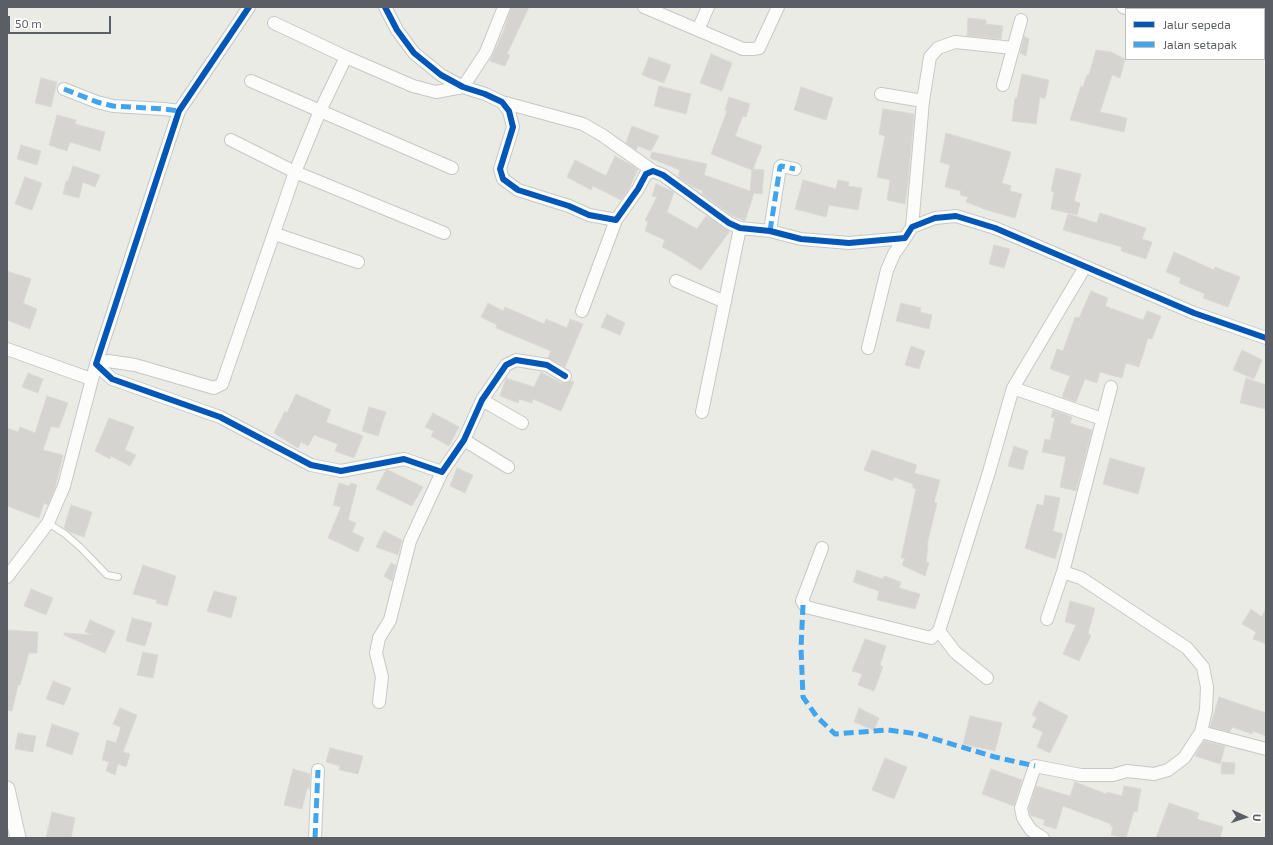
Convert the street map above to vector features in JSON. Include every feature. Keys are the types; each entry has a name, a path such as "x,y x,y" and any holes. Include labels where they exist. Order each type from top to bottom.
{"street":[{"path":"7,577 48,523 64,486 91,380 179,112 249,7"},
{"path":"385,7 397,30 414,53 441,75 463,87 485,94 502,102 583,124 602,135 653,171 663,175 729,223 740,228 770,231 801,238 849,243 905,238"},
{"path":"274,23 346,57 413,86 436,92 463,87 486,52 504,7"},
{"path":"698,30 708,7"},
{"path":"647,8 743,49 759,48 778,7"},
{"path":"1123,7 1130,8"},
{"path":"1003,85 1021,20"},
{"path":"868,348 888,270 894,254 912,227 923,101 930,57 938,48 955,42 1013,48"},
{"path":"96,364 108,361 135,365 214,388 222,384 295,172 320,111 346,57"},
{"path":"251,81 452,168"},
{"path":"64,89 97,102 113,106 164,109 179,112"},
{"path":"881,94 923,101"},
{"path":"502,102 509,111 514,127 500,169 503,179 518,190 568,206 589,215 616,220"},
{"path":"231,140 295,172 444,233"},
{"path":"770,231 780,166 795,169"},
{"path":"582,311 616,220 635,194 646,174 653,171"},
{"path":"912,227 935,218 956,216 995,228 1049,249 1085,267 1194,313 1266,338"},
{"path":"702,412 740,228"},
{"path":"274,234 358,262"},
{"path":"822,548 802,601 806,607 931,638 939,631 989,472 1012,388 1085,267"},
{"path":"676,281 725,302"},
{"path":"7,348 91,380"},
{"path":"379,702 382,677 376,653 379,638 390,620 410,541 442,472 464,440 482,400 506,365 516,360 547,365 565,376"},
{"path":"96,364 112,379 220,417 311,465 341,471 404,459 442,472"},
{"path":"1048,619 1063,572 1111,387"},
{"path":"1012,388 1102,419"},
{"path":"482,400 522,423"},
{"path":"464,440 508,467"},
{"path":"1043,838 1031,830 1023,818 1021,808 1035,766 1081,775 1112,775 1127,771 1154,774 1168,770 1184,758 1201,732 1206,710 1208,687 1203,667 1187,648 1081,578 1063,572"},
{"path":"939,631 955,652 987,678"},
{"path":"1201,732 1266,749"},
{"path":"314,838 318,770"},
{"path":"7,789 18,838"}],"lane":[{"path":"48,523 70,539 107,575 118,578"}],"building":[{"path":"511,7 529,7 507,54 510,55 505,66 490,61 504,30"},
{"path":"968,18 986,20 986,24 1003,26 1001,39 967,36"},
{"path":"1024,36 1029,39 1026,56 1020,53"},
{"path":"1096,50 1111,52 1125,59 1120,78 1112,75 1100,112 1127,118 1124,132 1070,120 1081,86 1083,87 1087,75 1089,75"},
{"path":"711,54 732,63 722,91 700,83"},
{"path":"649,57 671,65 664,83 642,75"},
{"path":"1022,74 1049,80 1045,99 1040,97 1036,124 1012,121 1015,98 1017,98"},
{"path":"41,78 57,82 51,107 35,103"},
{"path":"659,86 691,94 686,114 654,106"},
{"path":"801,87 833,98 826,120 794,110"},
{"path":"729,97 750,104 746,117 743,116 735,136 762,146 753,169 764,170 762,194 754,193 745,221 733,216 702,194 703,191 693,187 678,177 680,170 650,158 652,152 707,164 704,175 750,191 752,170 711,154 727,111 725,110"},
{"path":"883,109 914,114 905,204 887,200 890,180 877,177 885,136 879,134"},
{"path":"57,115 76,120 75,124 105,132 100,151 70,142 67,151 49,145"},
{"path":"632,126 659,136 651,151 638,146 636,150 626,143"},
{"path":"946,133 1011,152 1002,183 1011,186 1010,191 1022,194 1015,218 966,202 968,197 960,195 961,191 945,187 950,165 940,162"},
{"path":"21,145 41,151 37,165 17,159"},
{"path":"615,156 638,169 629,189 621,200 593,186 591,190 567,177 575,160 606,176"},
{"path":"73,166 100,175 95,187 83,182 79,198 63,194 66,181 68,181"},
{"path":"1056,168 1081,174 1074,201 1080,203 1077,215 1051,209 1054,192 1051,191"},
{"path":"25,177 42,183 32,210 15,204"},
{"path":"803,180 836,189 838,180 849,182 848,186 862,188 858,210 829,205 826,217 795,209"},
{"path":"656,184 674,192 667,212 697,229 706,216 730,231 701,270 662,247 665,240 645,231 648,222 645,220 657,197 652,196"},
{"path":"1100,213 1146,228 1142,239 1152,242 1146,259 1121,251 1122,247 1063,230 1068,214 1097,223"},
{"path":"994,245 1010,249 1004,268 989,264"},
{"path":"1174,252 1214,270 1215,267 1240,277 1228,307 1203,298 1205,294 1179,283 1181,278 1166,272"},
{"path":"7,271 31,279 23,303 37,309 30,329 7,320"},
{"path":"1091,291 1108,298 1105,306 1143,320 1147,311 1161,316 1152,339 1148,338 1139,367 1126,363 1122,378 1100,372 1097,383 1085,379 1076,402 1062,397 1070,376 1050,369 1057,349 1063,351 1075,317 1079,318"},
{"path":"488,303 503,311 505,307 544,324 546,319 567,328 570,319 583,324 565,367 548,358 551,351 496,328 497,325 481,317"},
{"path":"901,303 921,308 920,312 932,315 929,329 896,321"},
{"path":"607,314 625,323 620,335 601,327"},
{"path":"911,346 925,351 919,369 905,365"},
{"path":"1242,350 1262,360 1254,379 1233,370"},
{"path":"541,372 561,383 571,381 574,382 561,411 533,399 532,403 519,399 518,403 500,396 506,378 534,387"},
{"path":"28,373 43,379 38,393 22,387"},
{"path":"1246,378 1266,385 1266,409 1240,403"},
{"path":"296,394 331,410 326,422 363,436 354,458 335,451 338,444 314,435 308,446 301,442 298,448 274,433 285,411 287,413"},
{"path":"47,396 68,403 59,428 51,426 43,450 63,455 55,488 48,505 44,503 39,518 7,506 7,428 18,432 20,427 35,433"},
{"path":"369,407 386,412 378,436 362,431"},
{"path":"1053,410 1072,417 1070,423 1092,430 1076,491 1060,487 1066,457 1042,452 1045,439 1050,440 1055,418 1051,417"},
{"path":"433,413 459,427 449,446 431,436 434,431 425,427"},
{"path":"109,418 134,427 125,450 136,455 130,466 111,456 110,459 95,451"},
{"path":"1014,446 1028,451 1023,470 1008,466"},
{"path":"872,450 917,465 914,473 940,480 934,502 937,503 927,545 926,562 929,563 925,576 902,565 905,558 901,558 916,489 913,488 913,484 894,477 893,481 864,470"},
{"path":"1110,458 1145,468 1138,494 1103,484"},
{"path":"457,468 473,475 465,493 450,486"},
{"path":"386,470 423,487 412,506 376,489"},
{"path":"339,483 349,486 351,483 357,485 348,520 356,523 352,532 364,538 358,552 328,538 341,507 333,505"},
{"path":"1045,495 1060,498 1053,531 1063,534 1055,559 1025,548 1037,504 1043,506"},
{"path":"71,505 92,512 84,537 64,528"},
{"path":"384,531 402,540 398,555 376,547"},
{"path":"391,563 396,565 392,581 384,576"},
{"path":"143,565 176,576 167,606 156,603 157,600 133,594"},
{"path":"857,570 883,579 884,576 901,582 899,588 920,594 915,609 877,600 879,591 853,582"},
{"path":"31,589 53,598 46,615 24,606"},
{"path":"214,591 237,597 231,618 207,611"},
{"path":"1070,601 1095,608 1088,633 1091,636 1079,661 1063,654 1076,625 1065,622"},
{"path":"1266,608 1266,644 1253,639 1256,632 1242,624 1251,609 1262,617"},
{"path":"132,618 152,623 145,646 126,641"},
{"path":"90,620 115,631 105,653 64,635 64,633 93,635 85,632"},
{"path":"7,630 38,632 37,653 29,653 20,685 18,685 12,711 7,710"},
{"path":"865,639 886,646 880,665 883,667 874,691 858,685 862,674 852,671"},
{"path":"143,652 158,655 153,678 137,675"},
{"path":"53,681 71,688 64,705 46,699"},
{"path":"1219,697 1266,713 1266,736 1253,731 1252,734 1232,727 1230,732 1210,727"},
{"path":"1039,701 1068,716 1050,753 1037,747 1043,732 1032,727 1037,718 1032,715"},
{"path":"120,708 137,715 123,752 130,754 126,767 118,764 115,775 106,771 109,762 102,760 107,740 116,743 121,727 113,724"},
{"path":"859,708 879,718 874,730 854,722"},
{"path":"970,716 1002,723 995,751 963,744"},
{"path":"52,724 79,733 72,755 46,746"},
{"path":"18,733 36,736 33,752 15,749"},
{"path":"1204,741 1225,746 1220,764 1195,756"},
{"path":"330,748 363,756 358,774 339,770 340,766 326,762"},
{"path":"885,758 907,767 894,799 872,790"},
{"path":"1222,762 1235,763 1234,774 1221,774"},
{"path":"293,769 310,774 310,786 309,789 307,788 302,809 284,805"},
{"path":"991,769 1022,780 1014,806 982,794"},
{"path":"1075,782 1106,794 1107,792 1122,796 1124,786 1141,789 1137,812 1134,811 1126,838 1111,835 1113,826 1110,826 1111,824 1063,806 1056,829 1043,825 1045,820 1030,815 1029,808 1036,786 1070,796"},
{"path":"1169,803 1199,813 1197,819 1223,827 1220,838 1156,838"},
{"path":"52,812 75,818 71,838 46,838"}],"marked path":[{"path":"64,89 97,102 113,106 179,111"},
{"path":"770,231 780,167 795,169"},
{"path":"803,605 801,648 803,697 817,717 835,734 888,730 918,734 995,757 1035,766"},
{"path":"315,838 318,770"}],"cycle path":[{"path":"249,7 179,111 96,364 112,379 220,417 311,465 341,471 404,459 442,472 464,440 482,400 506,365 516,360 547,365 565,376"},
{"path":"385,7 397,30 414,53 441,75 463,87 485,94 502,102 509,111 513,127 500,169 503,179 518,190 569,206 589,215 616,220 638,189 646,174 653,171 663,175 729,223 740,228 770,231 801,239 849,243 905,238 912,227 935,218 956,216 995,228 1194,313 1266,338"}]}
